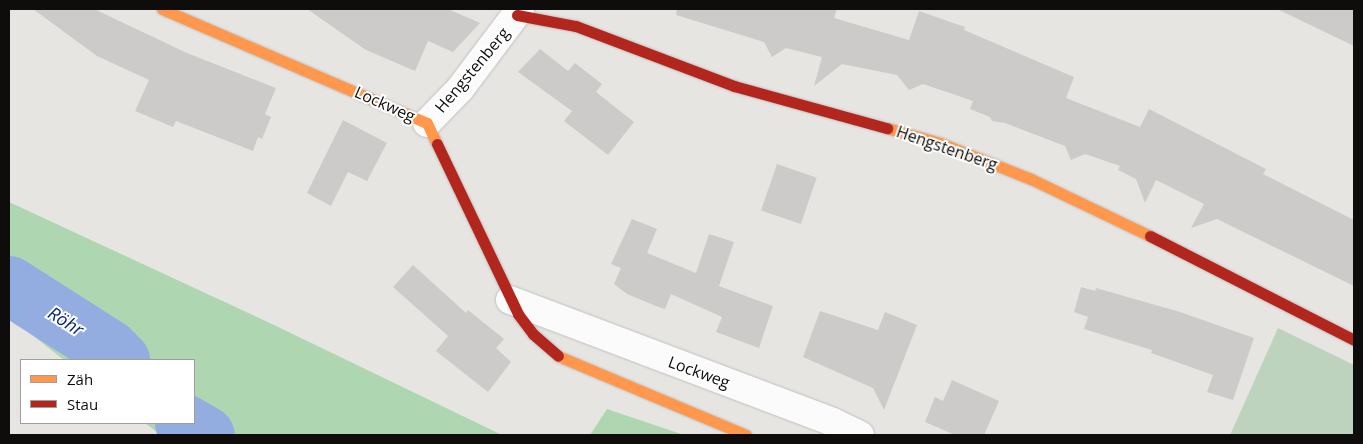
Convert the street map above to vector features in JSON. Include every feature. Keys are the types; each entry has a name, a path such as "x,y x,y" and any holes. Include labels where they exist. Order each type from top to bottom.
{"street":[{"name":"Lockweg","path":"162,9 427,124 510,300 533,334 556,355 746,435"},
{"name":"Hengstenberg","path":"427,124 460,90 518,12 576,26 734,86 944,144 1031,179 1132,227 1354,340"},
{"name":"Lockweg","path":"510,300 833,422 860,435"}],"green space":[{"path":"9,202 272,324 502,435 164,435 146,424 195,424 195,359 63,359 9,317"},
{"path":"1278,328 1354,365 1354,435 1230,435"},
{"path":"607,409 684,435 590,435"}],"building":[{"path":"33,9 94,9 187,53 276,88 265,114 271,117 262,139 258,137 253,151 176,121 173,127 135,111 149,80 97,56"},
{"path":"307,9 448,9 480,23 453,52 428,41 415,71 366,50"},
{"path":"677,9 837,9 834,18 909,40 919,11 965,27 964,30 1074,77 1066,98 1140,127 1149,109 1266,169 1263,174 1354,220 1354,286 1217,219 1191,228 1204,204 1156,180 1145,203 1136,179 1118,170 1120,166 1085,154 1071,160 1065,146 1005,123 992,121 990,117 970,109 973,101 923,84 909,90 897,75 842,64 814,86 822,57 786,48 772,57 764,42 676,15"},
{"path":"1277,9 1354,9 1354,46"},
{"path":"540,49 568,71 575,63 602,84 596,92 634,122 608,155 564,121 572,111 518,72"},
{"path":"343,120 387,143 367,181 348,172 331,206 307,193"},
{"path":"777,164 817,178 801,224 761,210"},
{"path":"632,219 657,229 647,253 696,273 709,234 734,242 719,286 773,306 759,348 716,332 722,317 671,294 665,309 627,294 614,284 621,268 611,264"},
{"path":"413,265 466,313 468,310 504,339 496,348 511,362 488,392 436,351 448,336 393,287"},
{"path":"1081,287 1095,291 1096,288 1180,312 1254,338 1233,400 1207,392 1213,375 1151,353 1152,350 1084,329 1088,317 1074,312"},
{"path":"820,311 878,330 885,312 917,325 884,410 873,388 803,357"},
{"path":"952,380 999,401 984,435 955,435 925,422 935,397 943,401"}],"waterway":[{"name":"Röhr","path":"9,285 109,349 119,359"},
{"name":"Röhr","path":"186,424 205,435"}],"traffic: slow":[{"path":"162,9 427,123 437,144"},
{"path":"887,128 943,144 1031,179 1150,236"},
{"path":"558,356 746,435"}],"traffic: jam":[{"path":"517,15 576,26 734,86 887,128"},
{"path":"437,144 518,314 533,334 558,356"},
{"path":"1150,236 1354,340"}]}
